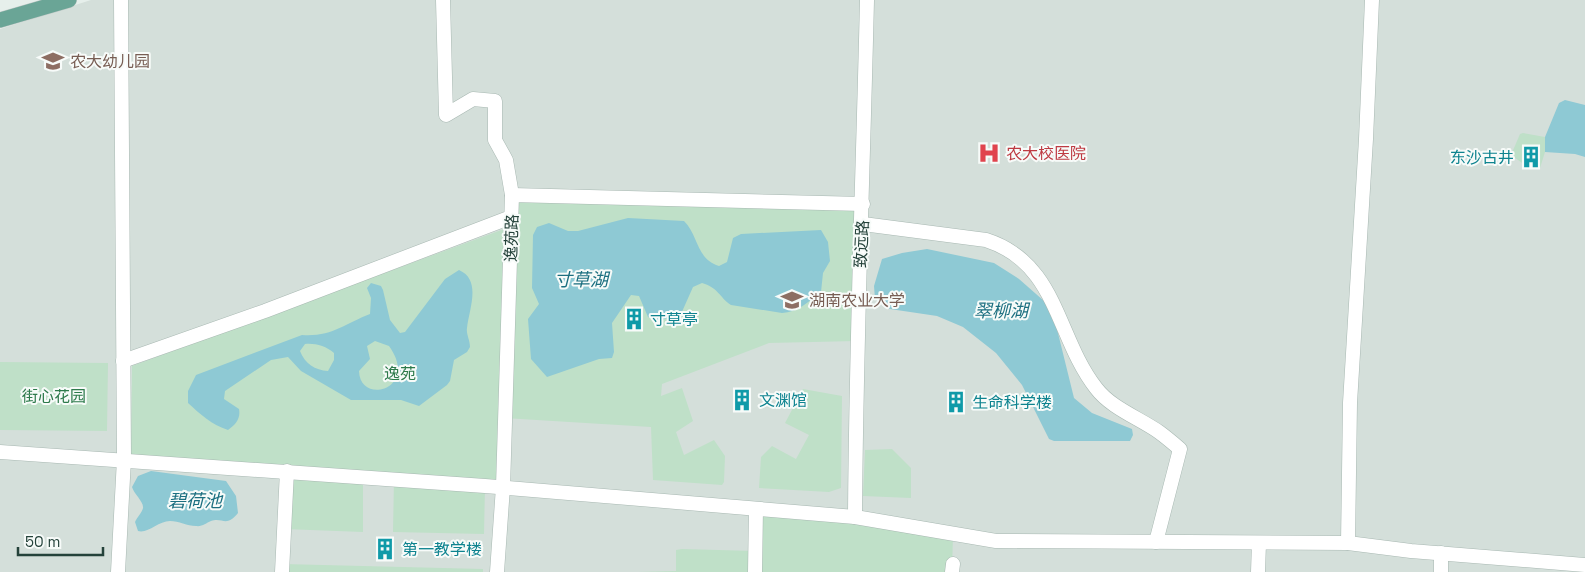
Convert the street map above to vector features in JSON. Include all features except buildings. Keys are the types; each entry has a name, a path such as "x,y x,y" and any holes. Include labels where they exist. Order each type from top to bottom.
{"main road":[{"path":"0,20 69,0"}],"street":[{"path":"118,572 124,459 121,0"},
{"path":"443,0 446,115 473,99 495,101 494,140 506,160 512,195"},
{"name":"致远路","path":"855,517 856,341 862,224 867,0"},
{"path":"1348,543 1350,403 1366,148 1372,0"},
{"name":"逸苑路","path":"497,572 503,487 512,195 862,204"},
{"path":"123,361 265,311 511,217"},
{"path":"862,224 986,240 1004,246 1032,268 1052,297 1071,344 1098,390 1116,405 1161,433 1180,449 1156,542"},
{"path":"0,452 124,459 503,487 855,517 996,541 1348,543 1441,553 1585,564"},
{"path":"282,572 288,471"},
{"path":"755,572 756,509"},
{"path":"1258,572 1259,543"},
{"path":"1441,553 1441,572"},
{"path":"1517,559 1526,572"}],"shaded area":[{"name":"湖南农业大学","path":"91,0 1585,0 1585,572 0,572 0,29"}],"green space":[{"path":"1520,134 1545,137 1545,152 1540,168 1525,165 1511,155"},
{"path":"512,195 863,204 856,341 769,343 662,384 661,396 682,388 693,421 676,432 684,455 714,440 725,456 724,482 722,485 653,480 651,427 505,418"},
{"name":"逸苑","path":"504,229 496,481 131,455 132,366"},
{"name":"街心花园","path":"0,362 108,363 107,431 0,430"},
{"path":"803,389 842,396 841,488 829,492 759,488 761,457 772,446 796,459 809,435 785,423"},
{"path":"892,449 911,468 911,498 863,496 865,450"},
{"path":"287,471 363,477 363,532 284,529"},
{"path":"394,479 485,486 484,534 393,532"},
{"path":"756,509 953,534 952,572 638,572 676,571 676,550 755,551"},
{"path":"283,564 483,569 483,572 282,572"}],"water":[{"path":"1565,100 1585,105 1585,157 1575,154 1545,152 1545,137 1559,103"},
{"name":"寸草湖","path":"628,218 684,221 693,233 702,253 712,263 719,266 727,262 733,238 741,234 821,230 828,242 830,261 823,273 821,292 798,309 782,313 731,305 715,290 702,283 693,287 681,314 658,321 648,317 639,296 631,295 612,323 614,352 612,358 599,359 547,377 531,359 528,319 539,304 532,288 533,235 537,227 549,223 568,231 578,231"},
{"name":"翠柳湖","path":"927,249 994,263 1019,279 1044,301 1055,321 1074,398 1092,413 1132,429 1133,435 1130,441 1054,441 1049,439 1022,385 996,353 963,327 937,316 890,309 875,299 874,286 882,259 902,253"},
{"path":"459,270 470,281 472,296 467,330 470,347 467,352 454,360 450,381 447,385 419,406 401,400 351,400 301,371 288,357 271,360 225,391 224,399 239,409 237,421 228,430 211,422 188,403 188,391 196,375 302,335 330,332 370,314 371,298 367,288 371,283 381,286 390,320 400,333 405,332 445,279","holes":["375,341 389,346 397,361 398,373 393,382 386,388 377,390 368,388 362,382 359,371 370,359 367,346","305,344 328,348 334,353 334,360 328,371 315,368 308,363 300,351"]},
{"name":"碧荷池","path":"151,471 226,481 236,496 238,513 227,521 215,520 198,526 170,521 161,523 146,531 138,531 135,522 142,512 143,506 132,487 138,476"}],"place":[{"name":"农大幼儿园","path":"53,61"},
{"name":"农大校医院","path":"989,153"},
{"name":"东沙古井","path":"1531,157"},
{"name":"湖南农业大学","path":"792,300"},
{"name":"寸草亭","path":"634,319"},
{"name":"文渊馆","path":"742,400"},
{"name":"生命科学楼","path":"956,402"},
{"name":"第一教学楼","path":"385,549"}]}
